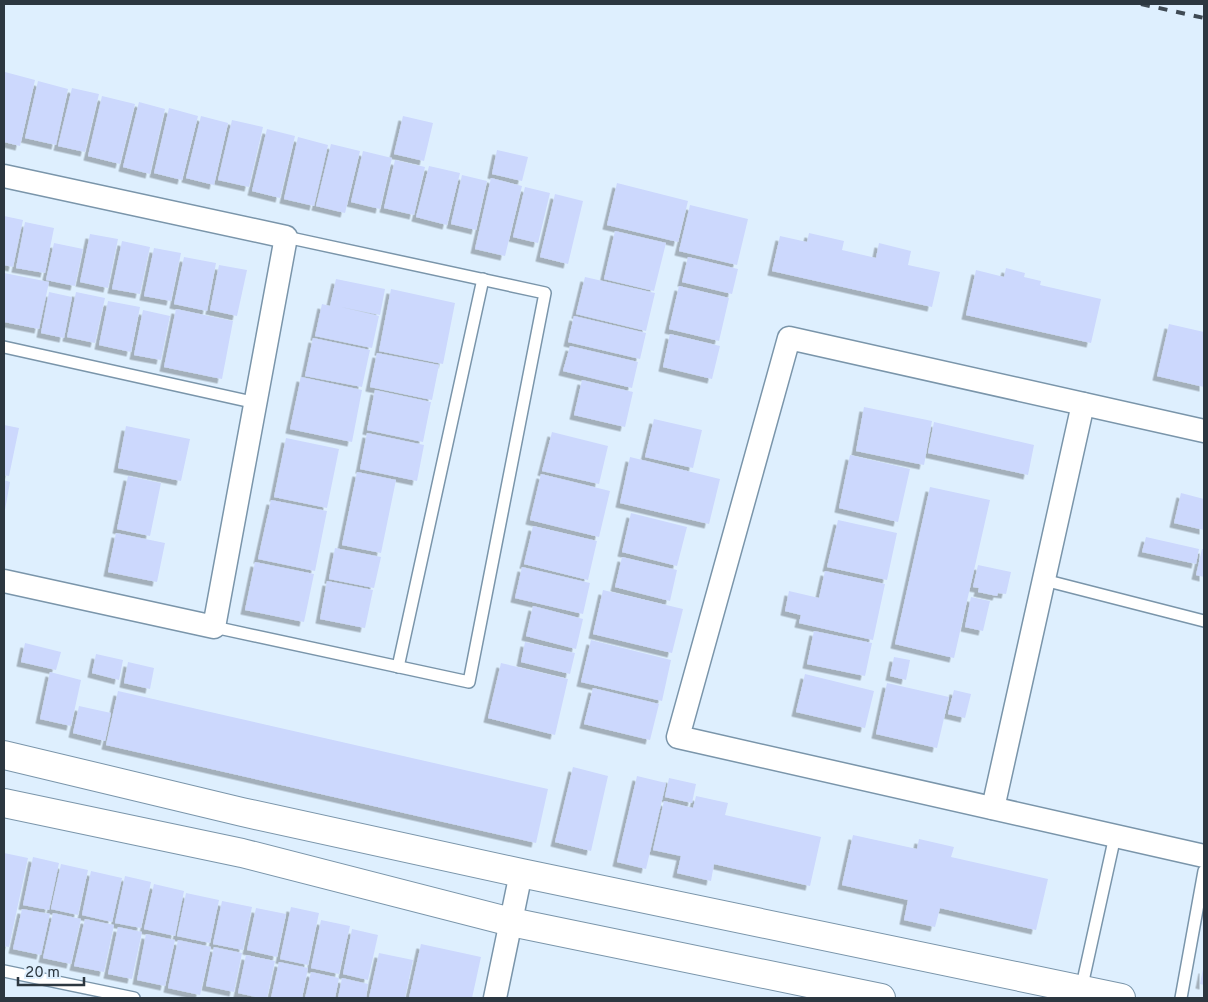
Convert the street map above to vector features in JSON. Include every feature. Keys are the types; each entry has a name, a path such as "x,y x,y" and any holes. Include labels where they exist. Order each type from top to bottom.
{"street":[{"path":"4,176 286,237 214,627 4,581"},
{"path":"1204,431 789,338 678,737 1204,856"},
{"path":"993,808 1083,404"},
{"path":"4,755 242,812 521,873 1121,998"},
{"path":"4,802 242,853 511,922 881,998"},
{"path":"495,998 521,873"}],"lane":[{"path":"214,627 469,682 545,293 286,237"},
{"path":"398,667 483,279"},
{"path":"4,347 256,403"},
{"path":"1044,580 1204,621"},
{"path":"1081,990 1115,836"},
{"path":"1181,998 1204,871"},
{"path":"4,971 134,998"}],"building":[{"path":"5,72 35,80 20,146 4,142"},
{"path":"38,81 68,89 56,145 25,138"},
{"path":"72,88 99,94 85,152 58,146"},
{"path":"102,96 135,104 120,164 88,156"},
{"path":"139,102 165,109 150,174 123,167"},
{"path":"169,108 198,116 182,180 154,173"},
{"path":"201,116 228,123 214,185 186,178"},
{"path":"403,116 433,123 424,161 394,154"},
{"path":"232,120 263,127 249,187 218,180"},
{"path":"267,129 295,136 280,198 252,191"},
{"path":"298,137 328,145 314,206 284,199"},
{"path":"331,144 360,151 345,213 316,206"},
{"path":"497,150 528,157 522,181 492,174"},
{"path":"363,151 392,158 380,209 351,202"},
{"path":"395,160 425,167 414,215 384,208"},
{"path":"429,166 460,173 447,225 416,217"},
{"path":"462,175 487,181 476,230 451,224"},
{"path":"491,178 522,186 505,256 475,249"},
{"path":"617,183 688,201 678,242 607,225"},
{"path":"525,187 550,193 538,243 513,237"},
{"path":"555,194 583,201 568,264 540,257"},
{"path":"690,205 748,219 737,265 679,251"},
{"path":"4,216 23,220 13,267 4,265"},
{"path":"25,222 54,228 45,273 16,268"},
{"path":"615,231 666,243 654,291 604,279"},
{"path":"809,233 844,241 842,250 876,258 879,243 911,251 908,265 940,272 932,307 772,271 780,236 807,242"},
{"path":"90,234 118,239 108,288 80,282"},
{"path":"122,241 150,247 140,294 112,289"},
{"path":"54,243 83,249 75,286 46,280"},
{"path":"154,248 181,253 171,301 144,296"},
{"path":"184,257 216,263 207,311 174,304"},
{"path":"688,257 738,269 732,294 682,282"},
{"path":"219,265 247,270 237,316 210,310"},
{"path":"1006,268 1025,273 1024,277 1041,281 1040,285 1101,299 1091,343 966,315 976,270 1004,277"},
{"path":"4,273 49,282 39,329 4,322"},
{"path":"585,277 655,293 646,331 576,314"},
{"path":"336,279 385,289 380,315 341,307 379,316 372,348 315,336 322,304 330,306"},
{"path":"679,286 729,298 719,341 669,329"},
{"path":"391,289 455,303 443,364 379,351"},
{"path":"49,292 72,297 64,338 41,333"},
{"path":"76,292 105,298 95,343 67,337"},
{"path":"108,301 140,307 131,352 99,345"},
{"path":"176,309 233,321 222,379 164,367"},
{"path":"143,310 170,316 161,360 134,355"},
{"path":"574,316 646,333 640,359 568,342"},
{"path":"1169,324 1204,332 1204,387 1157,376"},
{"path":"670,334 720,346 712,379 663,367"},
{"path":"313,338 370,350 362,387 305,376"},
{"path":"570,346 638,362 632,388 563,371"},
{"path":"377,353 439,365 432,400 370,387"},
{"path":"301,377 362,390 352,442 290,429"},
{"path":"582,380 633,392 625,427 574,415"},
{"path":"375,390 431,402 423,442 367,430"},
{"path":"864,407 932,421 924,465 856,451"},
{"path":"654,419 702,430 693,468 645,457"},
{"path":"934,422 1034,445 1028,475 928,453"},
{"path":"4,425 19,428 9,476 4,475"},
{"path":"126,426 190,439 181,481 118,468"},
{"path":"552,432 608,446 599,484 542,471"},
{"path":"367,433 424,445 417,481 360,469"},
{"path":"286,438 339,449 327,508 274,497"},
{"path":"850,455 910,469 898,522 839,508"},
{"path":"630,457 720,479 709,524 620,503"},
{"path":"357,472 396,480 381,553 342,545"},
{"path":"541,474 610,491 599,537 530,520"},
{"path":"128,476 161,483 150,536 117,529"},
{"path":"4,480 10,482 5,510 4,510"},
{"path":"930,487 990,500 954,658 895,644"},
{"path":"1181,493 1204,499 1204,530 1174,523"},
{"path":"271,500 327,511 315,571 258,559"},
{"path":"631,513 687,527 677,566 622,552"},
{"path":"838,520 897,533 887,580 827,567"},
{"path":"533,526 597,541 588,580 524,564"},
{"path":"116,533 165,543 157,582 108,572"},
{"path":"1146,537 1199,549 1196,564 1142,552"},
{"path":"335,548 381,557 374,588 329,579"},
{"path":"1202,549 1204,549 1204,577 1196,575"},
{"path":"622,557 677,570 670,601 615,587"},
{"path":"255,562 314,574 304,622 245,610"},
{"path":"978,565 1011,572 1006,594 998,593 997,596 978,592 979,588 973,587"},
{"path":"522,567 590,583 583,614 515,598"},
{"path":"825,571 885,584 873,640 799,623 801,615 785,611 789,591 819,598"},
{"path":"327,581 373,590 365,628 320,619"},
{"path":"603,590 683,609 672,653 593,634"},
{"path":"971,597 990,601 983,631 965,627"},
{"path":"533,606 583,619 576,649 526,636"},
{"path":"814,631 872,643 865,676 807,664"},
{"path":"591,640 671,660 662,701 581,682"},
{"path":"525,642 575,653 570,674 521,662"},
{"path":"25,643 61,652 56,670 21,662"},
{"path":"96,654 123,660 119,680 92,673"},
{"path":"894,657 910,660 906,680 890,676"},
{"path":"128,662 154,668 150,689 124,683"},
{"path":"501,663 568,679 555,735 488,718"},
{"path":"50,672 81,680 71,726 40,719"},
{"path":"805,674 874,691 865,728 796,712"},
{"path":"887,683 949,697 937,748 876,734"},
{"path":"593,688 659,704 650,740 584,724"},
{"path":"954,690 971,694 965,718 948,714"},
{"path":"118,691 548,789 536,843 106,745"},
{"path":"79,706 111,713 105,741 73,733"},
{"path":"573,767 608,776 591,851 555,842"},
{"path":"637,776 666,783 646,869 617,862"},
{"path":"669,778 696,784 692,803 665,797"},
{"path":"696,796 728,803 725,815 821,837 810,886 714,864 711,881 677,873 681,856 653,850 664,801 693,808"},
{"path":"853,835 917,849 919,839 954,847 951,857 1048,879 1036,930 940,908 935,927 904,920 908,900 842,885"},
{"path":"4,853 28,858 9,947 4,946"},
{"path":"33,857 59,863 49,910 23,905"},
{"path":"61,864 88,870 78,915 51,909"},
{"path":"91,871 122,878 112,922 82,915"},
{"path":"125,876 151,882 141,928 115,923"},
{"path":"154,884 184,891 175,936 144,929"},
{"path":"186,893 219,900 210,943 177,936"},
{"path":"222,901 252,907 243,950 213,944"},
{"path":"291,907 319,913 308,965 280,959"},
{"path":"256,908 286,914 277,957 247,950"},
{"path":"22,909 50,914 41,955 13,949"},
{"path":"53,913 81,919 71,964 43,958"},
{"path":"85,919 114,925 104,972 74,966"},
{"path":"321,920 350,926 339,974 311,968"},
{"path":"118,927 142,932 132,979 108,974"},
{"path":"352,929 378,935 368,980 343,974"},
{"path":"146,934 175,940 165,986 137,980"},
{"path":"178,940 211,947 200,995 168,988"},
{"path":"421,944 481,957 472,998 409,998"},
{"path":"214,947 242,953 234,992 206,986"},
{"path":"379,953 413,960 405,998 369,998"},
{"path":"246,955 275,961 267,998 238,993"},
{"path":"279,962 308,968 302,998 271,998"},
{"path":"1204,969 1204,985 1200,984"},
{"path":"311,972 339,978 335,998 305,998"},
{"path":"342,978 368,984 366,998 338,998"}],"railway":[{"path":"1141,4 1204,18"}]}
